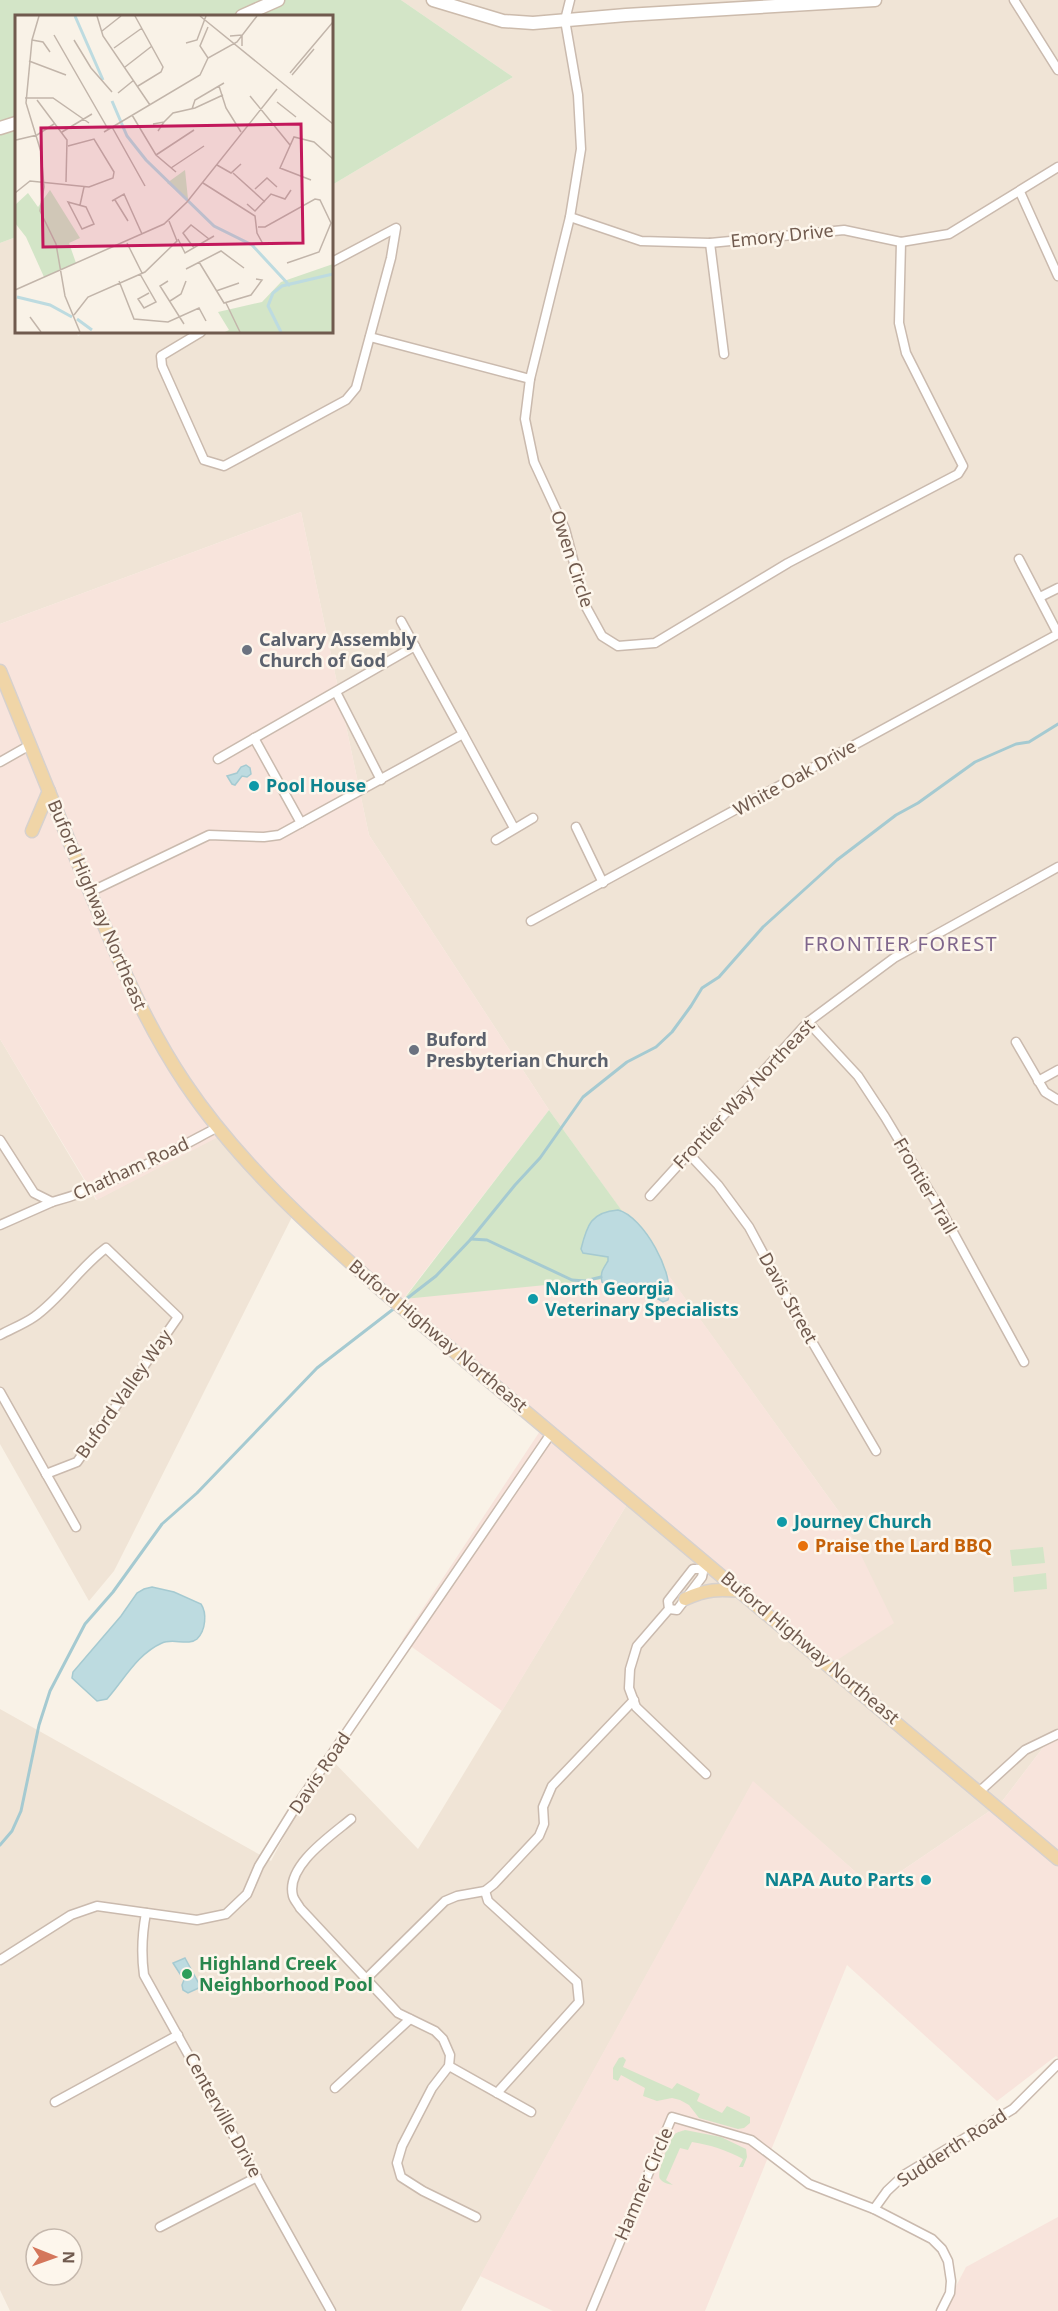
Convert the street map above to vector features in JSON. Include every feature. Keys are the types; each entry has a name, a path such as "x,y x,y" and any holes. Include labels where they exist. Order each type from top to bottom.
{"main road":[{"name":"Buford Highway Northeast","path":"0,671 106,932 144,1016 186,1084 245,1160 311,1228 381,1290 552,1432 705,1566 742,1591 1058,1859"},
{"path":"32,831 49,791"},
{"path":"685,1599 703,1591 717,1589 742,1591"}],"street":[{"path":"244,15 278,0"},
{"path":"433,0 503,21 533,23 875,0"},
{"path":"565,20 570,0"},
{"path":"1014,0 1058,70"},
{"name":"Owen Circle","path":"565,20 578,95 581,149 570,217 530,379 525,419 534,462 565,529 585,605 602,636 618,646 655,643 788,562 958,474 963,466 906,353 899,323 901,242"},
{"path":"0,128 15,123"},
{"name":"Emory Drive","path":"570,217 641,241 710,243 814,231 844,230 901,242 949,234 1058,167"},
{"path":"1020,192 1058,276"},
{"path":"199,333 161,356 162,366 204,460 224,466 346,400 356,388 391,258 396,228 333,261"},
{"path":"710,243 724,354"},
{"path":"370,337 530,379"},
{"path":"1019,559 1058,634"},
{"path":"1040,597 1058,588"},
{"path":"401,621 514,828"},
{"name":"White Oak Drive","path":"531,921 1058,634"},
{"path":"218,759 415,646"},
{"path":"336,692 381,780"},
{"path":"90,891 209,835 264,837 279,835 463,734"},
{"path":"254,738 301,823"},
{"path":"0,762 30,745"},
{"path":"496,840 534,818"},
{"path":"576,827 603,883"},
{"name":"Frontier Way Northeast","path":"650,1196 808,1022 894,958 1058,867"},
{"name":"Frontier Trail","path":"808,1022 858,1076 885,1117 942,1212 1024,1362"},
{"path":"1016,1042 1045,1092 1058,1100"},
{"path":"1038,1081 1058,1070"},
{"name":"Chatham Road","path":"0,1140 34,1193 52,1202 76,1196 122,1176 218,1127"},
{"name":"Davis Street","path":"689,1154 718,1185 749,1227 793,1309 876,1451"},
{"path":"0,1225 52,1202"},
{"name":"Buford Valley Way","path":"0,1335 33,1318 58,1296 88,1261 106,1248 178,1317 77,1462 46,1474"},
{"path":"0,1392 76,1527"},
{"name":"Davis Road","path":"0,1960 70,1915 97,1906 197,1920 226,1914 247,1894 259,1866 295,1808 552,1432"},
{"path":"669,1608 676,1610 702,1577 705,1566 693,1569 668,1600 669,1608 638,1646 630,1669 629,1688 636,1707 706,1774"},
{"path":"366,1979 445,1901 457,1896 485,1891 494,1884 539,1836 544,1824 543,1807 552,1786 634,1700"},
{"path":"980,1791 1025,1750 1058,1734"},
{"path":"351,1819 308,1856 294,1881 293,1895 300,1908 398,2013 424,2024 443,2039 450,2055 449,2066 432,2088 402,2146 397,2163 401,2177 423,2191 476,2217"},
{"path":"485,1891 488,1901 577,1982 579,2002 497,2093"},
{"name":"Centerville Drive","path":"146,1913 141,1945 144,1975 331,2311"},
{"path":"335,2088 410,2019"},
{"path":"55,2102 178,2035"},
{"name":"Sudderth Road","path":"874,2210 887,2191 904,2175 1013,2109 1058,2064"},
{"path":"449,2066 531,2112"},
{"name":"Hamner Circle","path":"591,2311 672,2117 751,2140 809,2184 874,2210 932,2239 942,2249 948,2261 951,2281 946,2304 941,2311"},
{"path":"160,2227 256,2177"}],"shaded area":[{"path":"401,0 1058,0 1058,1728 1000,1804 875,1889 753,1782 461,2311 10,2311 0,2290 0,1709 271,1861 327,1755 418,1849 629,1501 842,1516 549,1110 369,835 301,512 0,624 0,243 15,237 15,333 76,333 78,336 83,333 333,333 333,184 513,77"},
{"path":"301,512 369,835 549,1110 404,1298 667,1273 842,1516 894,1623 828,1666 629,1501 502,1711 402,1640 542,1428 404,1299 294,1216 222,1135 97,1200 0,1039 0,624"},
{"path":"0,1039 96,1200 221,1134 293,1215 114,1571 89,1601 0,1444"},
{"path":"1058,1728 1058,2058 1056,2056 997,2101 847,1965 705,2311 553,2311 480,2276 753,1781 875,1889 1000,1804"},
{"path":"1058,2217 1058,2311 943,2311 966,2267"}],"green space":[{"path":"0,0 401,0 513,77 333,184 333,15 15,15 15,237 0,243"},
{"path":"549,1110 667,1273 404,1299"},
{"path":"1043,1547 1045,1563 1012,1566 1010,1550"},
{"path":"1046,1573 1047,1589 1014,1592 1013,1577"},
{"path":"623,2057 626,2060 623,2067 672,2089 677,2083 700,2094 697,2101 722,2113 727,2106 750,2117 750,2123 738,2129 699,2118 689,2105 680,2100 672,2098 657,2101 643,2096 645,2088 621,2075 618,2081 613,2079 613,2068 619,2058"},
{"path":"685,2130 721,2137 746,2149 747,2157 743,2167 739,2167 743,2159 737,2156 718,2148 692,2142 688,2150 680,2148 666,2180 673,2185 666,2183 659,2176 667,2149 675,2134"}],"water":[{"path":"246,765 250,768 251,774 247,777 242,776 235,785 232,784 227,776 237,773 241,767"},
{"path":"618,1210 637,1223 655,1248 667,1276 668,1300 663,1302 653,1296 610,1288 601,1279 608,1257 583,1253 581,1249 583,1241 592,1221 609,1211"},
{"path":"152,1587 174,1592 201,1604 205,1617 202,1631 194,1641 171,1641 153,1648 138,1661 107,1699 97,1701 72,1678 73,1672 121,1616 137,1593"},
{"name":"Highland Creek Neighborhood Pool","path":"185,1958 198,1982 203,1986 188,1993 183,1990 184,1980 173,1963"}],"waterway":[{"path":"401,1303 436,1276 471,1239 540,1158 583,1097 627,1062 656,1047 672,1032 702,988 719,977 763,927 837,860 896,815 918,803 975,762 1016,744 1029,742 1058,724"},
{"path":"471,1239 487,1240 572,1280 585,1281 601,1277"},
{"path":"0,1845 12,1831 21,1811 39,1725 50,1691 85,1624 113,1592 162,1524 197,1493 317,1368 396,1307"}],"place":[{"name":"Calvary Assembly Church of God","path":"247,650"},
{"name":"Pool House","path":"254,786"},
{"name":"Buford Presbyterian Church","path":"414,1050"},
{"name":"North Georgia Veterinary Specialists","path":"533,1299"},
{"name":"Journey Church","path":"782,1522"},
{"name":"Praise the Lard BBQ","path":"803,1546"},
{"name":"NAPA Auto Parts","path":"926,1880"},
{"name":"Highland Creek Neighborhood Pool","path":"187,1974"}],"district":[{"name":"FRONTIER FOREST","path":"901,944"}]}
